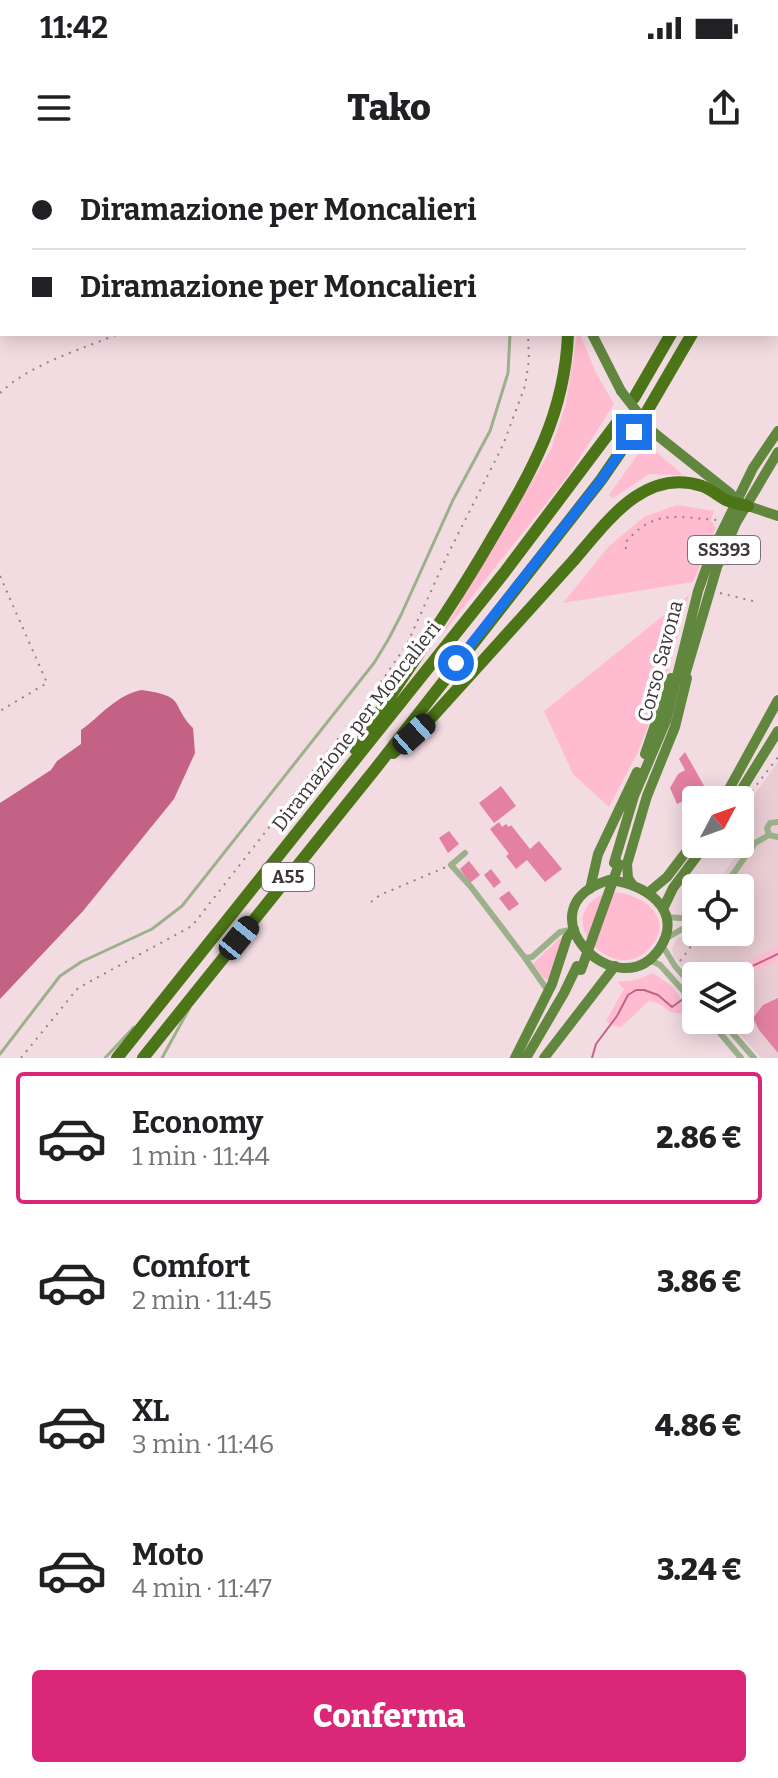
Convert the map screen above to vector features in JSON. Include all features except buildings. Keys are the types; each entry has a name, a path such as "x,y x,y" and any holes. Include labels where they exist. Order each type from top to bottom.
{"highway":[{"path":"313,814 468,579 538,457 560,398 568,336"},
{"path":"634,398 670,336"},
{"path":"646,413 691,336"},
{"name":"Diramazione per Moncalieri","path":"117,1058 562,498 622,416"},
{"name":"Diramazione per Moncalieri","path":"143,1058 376,768 601,480 634,432"},
{"path":"376,768 433,716 620,508 647,490 678,483 696,485 727,501 753,508"}],"main road":[{"path":"593,336 621,391 653,432 731,494 778,524"},
{"name":"Corso Savona","path":"616,863 634,796 666,721 689,623 712,552 753,468 778,431"},
{"name":"Corso Savona","path":"532,1058 566,1003 692,656 710,590 736,523 778,452"},
{"path":"753,508 778,516"},
{"path":"590,889 598,854 641,763 689,623"},
{"path":"632,884 628,878 627,864 647,796 675,727 692,656"},
{"path":"735,786 778,700"},
{"path":"738,786 778,731"},
{"path":"649,892 667,877 682,857"},
{"path":"664,913 649,892 632,884 609,880 590,889 575,905 574,929 577,941 594,958 615,966 629,966 648,959 663,942 664,913 673,888 696,858"},
{"path":"515,1058 548,991 567,938 574,929"},
{"path":"544,1058 615,966"},
{"name":"Corso Savona","path":"526,1058 579,968"}],"street":[{"path":"769,835 768,825 777,820"},
{"path":"733,874 755,843 769,835 778,837"},
{"path":"465,853 451,865 471,887 548,991"},
{"path":"664,913 682,918"},
{"path":"682,928 663,942 682,974"},
{"path":"525,958 532,957 560,932 574,929"},
{"path":"648,959 660,965 682,989"},
{"path":"721,1034 741,1058"},
{"path":"734,1034 754,1058"}],"lane":[{"path":"0,1054 60,976 81,962 152,929 182,906 374,663 401,615 453,500 490,431 508,373 510,336"},
{"path":"162,1058 200,986"},
{"path":"105,1058 153,1013"}],"path":[{"path":"0,393 46,365 113,336"},
{"path":"626,549 625,543 630,537 665,516 727,518"},
{"path":"0,576 47,683 0,711"},
{"path":"710,590 753,601"},
{"path":"754,789 778,757"},
{"path":"371,902 380,895 451,865"},
{"path":"696,874 698,869"},
{"path":"675,966 690,946"}],"shaded area":[{"path":"577,336 581,336 596,373 614,404 568,476 442,634 551,449 566,403"},
{"path":"646,443 683,475 649,474 613,498 609,495"},
{"path":"677,505 714,511 711,520 716,528 693,582 563,603 609,546 644,517"},
{"path":"689,595 661,694 637,754 609,807 573,774 544,711"},
{"path":"142,690 172,699 193,728 195,753 174,799 83,911 0,999 0,803 51,770 57,761 81,744 81,730 110,706 124,696"},
{"path":"778,762 778,1058 761,1058 740,1034 754,1034 754,962 682,962 682,966 672,949 676,939 682,936 682,946 754,946 754,874 723,874 735,858 754,858 754,795"},
{"path":"610,892 622,893 644,902 658,918 660,928 657,939 648,950 633,959 617,959 602,953 591,942 584,928 584,914 592,901"},
{"path":"560,938 563,941 549,981 533,964"},
{"path":"778,947 776,962 754,972 754,962 746,962"},
{"path":"653,973 672,986 682,1000 682,1013 672,1012 649,1001 621,1027 606,1021 624,989 617,982 636,980"}],"waterway":[{"path":"754,965 778,954"},
{"path":"592,1058 596,1044 628,995 644,990 658,995 672,1007 682,1000"}],"route":[{"path":"456,663 601,480 634,432"}]}
